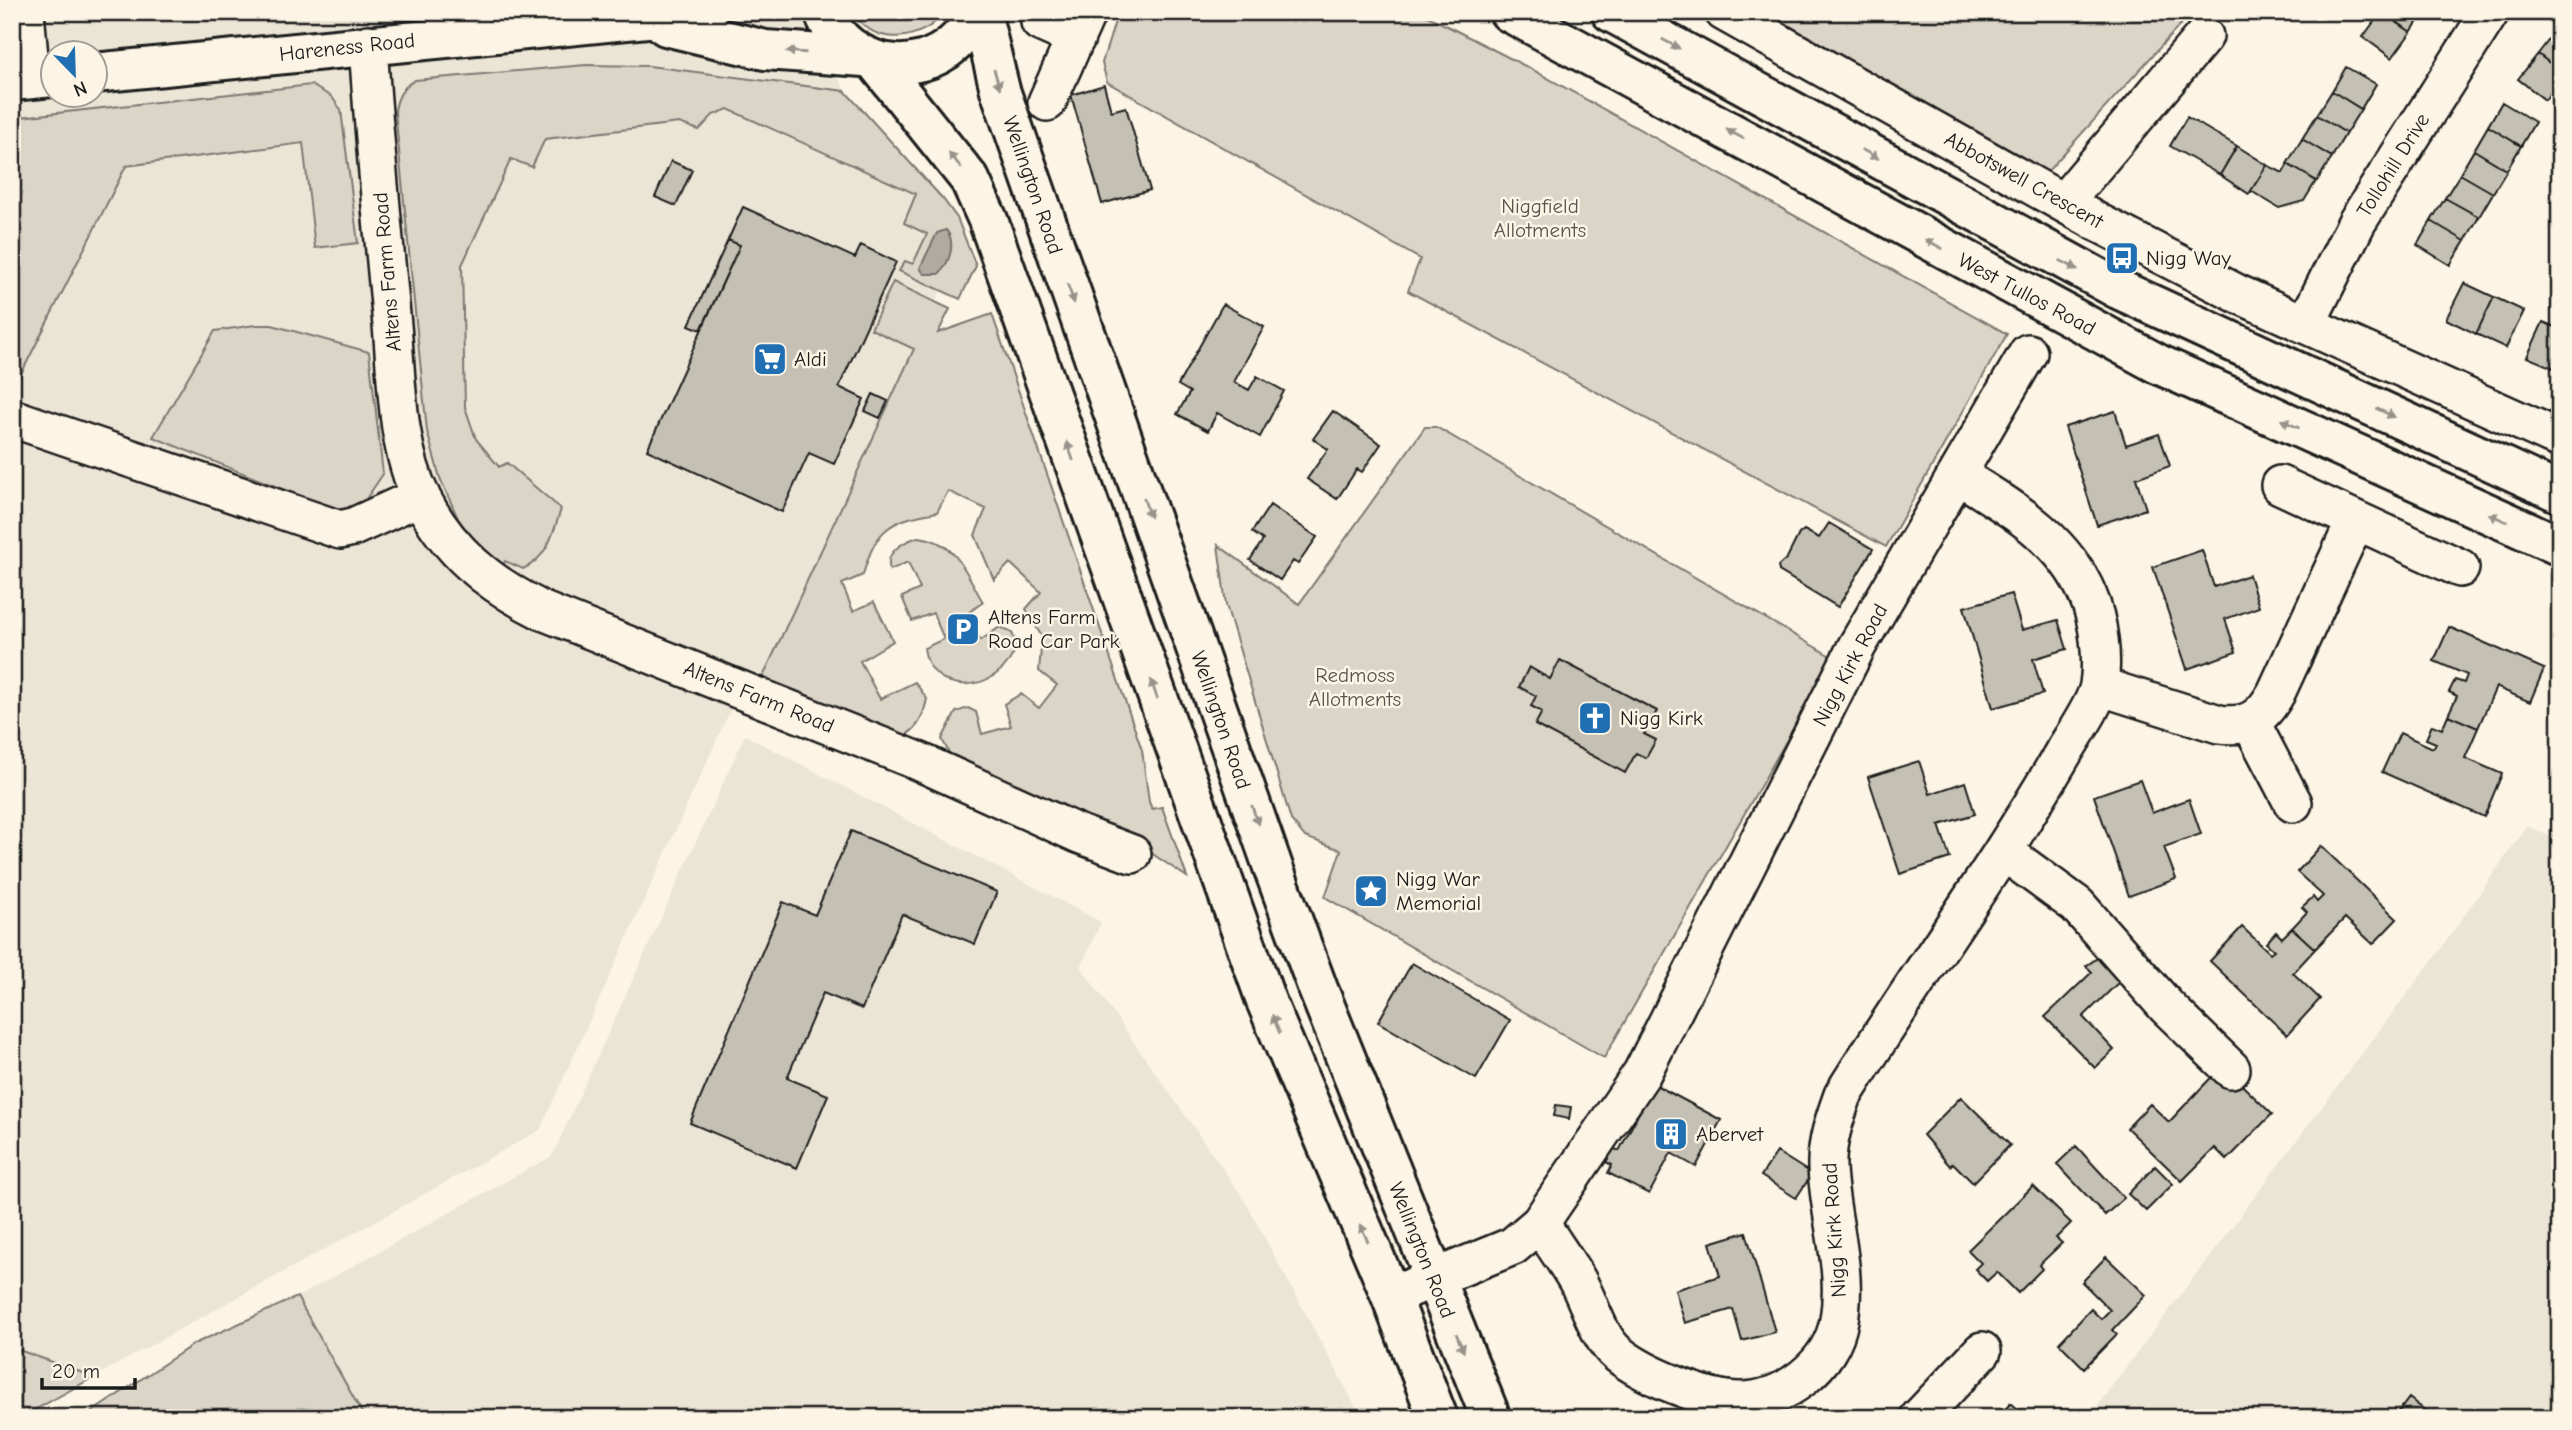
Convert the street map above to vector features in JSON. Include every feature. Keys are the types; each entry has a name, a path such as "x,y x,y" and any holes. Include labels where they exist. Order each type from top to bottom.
{"main road":[{"name":"Hareness Road","path":"108,72 707,12"},
{"path":"824,12 842,41 870,59 970,180 988,219 1262,989 1391,1296 1438,1418"},
{"name":"Hareness Road","path":"642,20 765,50 870,59 897,65 919,63 939,56 957,44 979,12"},
{"name":"Wellington Road","path":"979,12 1000,90 1278,882 1491,1418"},
{"name":"West Tullos Road","path":"1508,12 2158,364 2560,546"},
{"path":"1611,12 2096,278 2560,493"}],"street":[{"path":"25,12 32,79"},
{"name":"Abbotswell Crescent","path":"1724,12 2064,202 2236,293 2560,439"},
{"name":"Tollohill Drive","path":"2306,324 2357,222 2490,12"},
{"path":"1040,22 1081,25 1048,102"},
{"path":"2064,202 2204,36"},
{"name":"Altens Farm Road","path":"368,44 401,427 421,496 443,534 475,570 516,597 918,761 1079,834 1132,854"},
{"name":"Nigg Kirk Road","path":"1391,1296 1513,1246 1539,1223 1642,1073 1857,646 2028,353"},
{"path":"12,418 340,530 353,527 421,496"},
{"name":"Nigg Kirk Road","path":"1539,1223 1577,1280 1616,1353 1645,1372 1675,1386 1740,1401 1767,1396 1798,1381 1813,1370 1829,1348 1839,1321 1841,1289 1827,1164 1832,1128 1843,1095 2003,851 2064,751 2099,686 2098,632 2089,597 2075,571 2058,548 2033,523 1958,475"},
{"path":"2280,485 2355,522 2460,568"},
{"path":"2099,686 2219,724 2236,726 2251,723 2265,712 2276,693 2355,522"},
{"path":"2251,723 2292,803"},
{"path":"2003,851 2077,905 2167,1007 2231,1069"},
{"path":"1919,1418 1982,1351"}],"shaded area":[{"path":"12,12 807,12 845,91 943,199 957,218 976,266 960,299 941,291 763,675 750,671 723,726 540,1130 94,1377 12,1348"},
{"path":"946,230 951,247 946,264 939,274 924,274 920,268 937,233"},
{"path":"745,735 1101,922 1081,967 1242,1196 1362,1418 365,1418 297,1297 552,1156"},
{"path":"2527,826 2560,841 2560,1418 2088,1418 2440,950"}],"green space":[{"path":"853,12 945,12 936,22 924,29 899,37 873,32 862,24"},
{"name":"Niggfield Allotments","path":"1118,12 1420,12 1533,70 2007,334 1886,547 1408,291 1420,259 1107,82 1102,63"},
{"path":"1785,12 2192,12 2047,172 1780,21"},
{"path":"586,65 649,66 845,91 943,199 957,218 976,266 960,299 899,271 905,261 913,264 927,234 904,223 916,194 728,109 713,115 699,130 679,123 545,139 532,167 511,159 462,265 465,407 476,439 499,467 507,463 561,509 544,552 523,569 505,561 502,569 464,532 440,478 427,431 395,111 401,92 415,80"},
{"path":"311,85 332,97 341,110 358,243 315,248 303,143 126,166 18,380 12,378 12,118"},
{"path":"893,282 950,309 938,333 992,314 1142,750 1149,802 1152,809 1162,807 1187,877 1112,827 952,759 942,739 956,712 968,708 976,712 982,734 1011,726 1004,704 1021,694 1039,708 1057,685 1039,671 1042,637 1026,609 1041,592 1010,563 994,580 975,535 986,509 948,491 937,512 908,518 888,528 874,546 863,575 842,584 853,611 874,602 893,641 860,661 880,699 915,682 927,699 922,717 912,731 901,738 761,681 914,349 871,329"},
{"path":"272,325 369,352 383,474 364,502 340,512 153,437 215,331"},
{"name":"Redmoss Allotments","path":"1425,427 1436,427 1834,658 1604,1058 1325,897 1341,850 1305,837 1291,820 1226,605 1218,545 1299,604"},
{"path":"918,537 931,540 951,551 965,569 983,602 964,616 981,640 1000,627 1012,633 1017,645 1008,662 996,674 982,682 952,682 939,676 929,664 924,648 944,639 933,613 912,621 902,597 920,589 908,562 890,570 889,564 896,549"},
{"path":"297,1297 365,1418 83,1418 194,1344"},
{"path":"12,1348 94,1377 20,1418 12,1418"}],"building":[{"path":"2381,12 2411,32 2392,58 2363,37"},
{"path":"2383,12 2424,12 2411,32"},
{"path":"2557,29 2560,31 2560,71 2538,54"},
{"path":"2538,54 2560,71 2560,80 2545,100 2518,79"},
{"path":"2346,67 2376,84 2361,109 2332,91"},
{"path":"1104,85 1111,111 1126,107 1150,190 1102,204 1071,95"},
{"path":"2332,91 2361,109 2346,133 2317,115"},
{"path":"2502,102 2535,122 2521,146 2488,126"},
{"path":"2317,115 2346,133 2332,157 2302,139"},
{"path":"2187,117 2237,146 2220,175 2170,146"},
{"path":"2488,126 2521,146 2507,170 2474,150"},
{"path":"2302,139 2332,157 2317,181 2287,164"},
{"path":"2237,146 2267,165 2249,194 2220,175"},
{"path":"2474,150 2507,170 2493,193 2460,174"},
{"path":"671,161 692,170 676,206 655,197"},
{"path":"2288,164 2316,181 2304,201 2279,208 2251,191 2267,165 2283,173"},
{"path":"2460,174 2493,193 2479,217 2445,198"},
{"path":"2445,198 2479,217 2465,241 2431,221"},
{"name":"Aldi","path":"743,207 855,258 861,245 896,262 839,387 864,399 834,464 809,453 782,512 647,450 740,245 728,240"},
{"path":"2431,221 2465,241 2450,265 2417,245"},
{"path":"728,240 740,245 701,330 689,325"},
{"path":"2464,283 2494,297 2476,334 2446,319"},
{"path":"2494,297 2524,311 2506,348 2476,334"},
{"path":"1223,304 1264,327 1234,382 1249,390 1257,376 1284,391 1260,437 1217,413 1208,431 1177,414 1190,392 1178,385"},
{"path":"2543,322 2560,329 2560,354 2553,368 2527,357"},
{"path":"873,394 888,401 880,418 865,411"},
{"path":"1333,411 1381,444 1362,472 1357,469 1337,499 1307,479 1328,449 1313,439"},
{"path":"2115,411 2126,445 2159,434 2170,466 2136,478 2146,509 2097,525 2065,427"},
{"path":"1270,505 1317,537 1298,564 1293,561 1280,580 1250,560 1263,540 1252,532"},
{"path":"1829,523 1873,549 1838,607 1779,571 1778,566 1787,558 1799,534 1804,530 1819,538"},
{"path":"2202,550 2214,587 2249,575 2259,607 2225,619 2236,652 2187,669 2153,567"},
{"path":"2011,594 2022,630 2058,620 2067,649 2033,659 2043,694 1993,708 1964,607"},
{"path":"2449,627 2544,669 2530,702 2496,687 2478,728 2448,715 2457,696 2449,692 2455,680 2464,683 2467,675 2434,661"},
{"name":"Nigg Kirk","path":"1560,660 1657,711 1644,734 1656,740 1646,758 1636,753 1625,773 1535,725 1542,712 1531,706 1536,696 1519,687 1529,667 1550,679"},
{"path":"2448,715 2478,728 2465,758 2502,774 2484,817 2382,772 2400,733 2433,748 2436,743 2426,739 2432,725 2442,729"},
{"path":"1919,761 1930,794 1965,782 1975,814 1939,825 1950,858 1900,874 1868,777"},
{"path":"2140,780 2152,813 2189,799 2201,834 2164,847 2176,879 2129,896 2094,796"},
{"path":"851,831 997,892 975,944 902,914 862,1009 823,993 787,1078 828,1095 797,1168 690,1123 783,902 815,915"},
{"path":"2321,846 2397,919 2373,944 2345,918 2315,949 2292,928 2307,912 2302,907 2313,897 2317,902 2323,896 2297,872"},
{"path":"2242,927 2270,953 2274,950 2266,943 2276,932 2282,938 2292,928 2315,949 2293,973 2320,999 2287,1035 2210,961"},
{"path":"2100,956 2122,979 2083,1017 2114,1050 2095,1068 2045,1017 2092,972 2086,966"},
{"path":"1412,963 1510,1020 1476,1079 1378,1022"},
{"path":"2222,1066 2272,1114 2227,1160 2215,1148 2182,1181 2127,1128 2150,1104 2169,1122"},
{"name":"Abervet","path":"1654,1084 1721,1120 1696,1167 1671,1153 1649,1194 1608,1173 1612,1165 1606,1162 1613,1148 1619,1151"},
{"path":"1961,1097 2010,1145 1973,1183 1953,1163 1950,1166 1923,1135"},
{"path":"1556,1105 1571,1107 1569,1119 1554,1116"},
{"path":"2076,1146 2124,1198 2105,1215 2057,1164"},
{"path":"1777,1152 1812,1174 1796,1198 1761,1176"},
{"path":"2155,1166 2173,1184 2146,1211 2128,1194"},
{"path":"2033,1186 2071,1223 2056,1238 2062,1243 2039,1265 2042,1269 2018,1293 1997,1272 1987,1281 1975,1269 1981,1263 1968,1250"},
{"path":"1746,1232 1775,1332 1742,1341 1733,1309 1685,1323 1675,1290 1720,1276 1710,1243"},
{"path":"2106,1257 2146,1295 2113,1330 2117,1334 2084,1368 2059,1343 2091,1309 2101,1319 2110,1310 2082,1282"},
{"path":"2409,1398 2435,1418 2394,1418"},
{"path":"2011,1403 2028,1418 1997,1418"}],"place":[{"name":"Nigg Way","path":"2122,258"},
{"name":"Aldi","path":"770,359"},
{"name":"Altens Farm Road Car Park","path":"963,629"},
{"name":"Nigg Kirk","path":"1595,718"},
{"name":"Nigg War Memorial","path":"1371,891"},
{"name":"Abervet","path":"1671,1134"}]}
